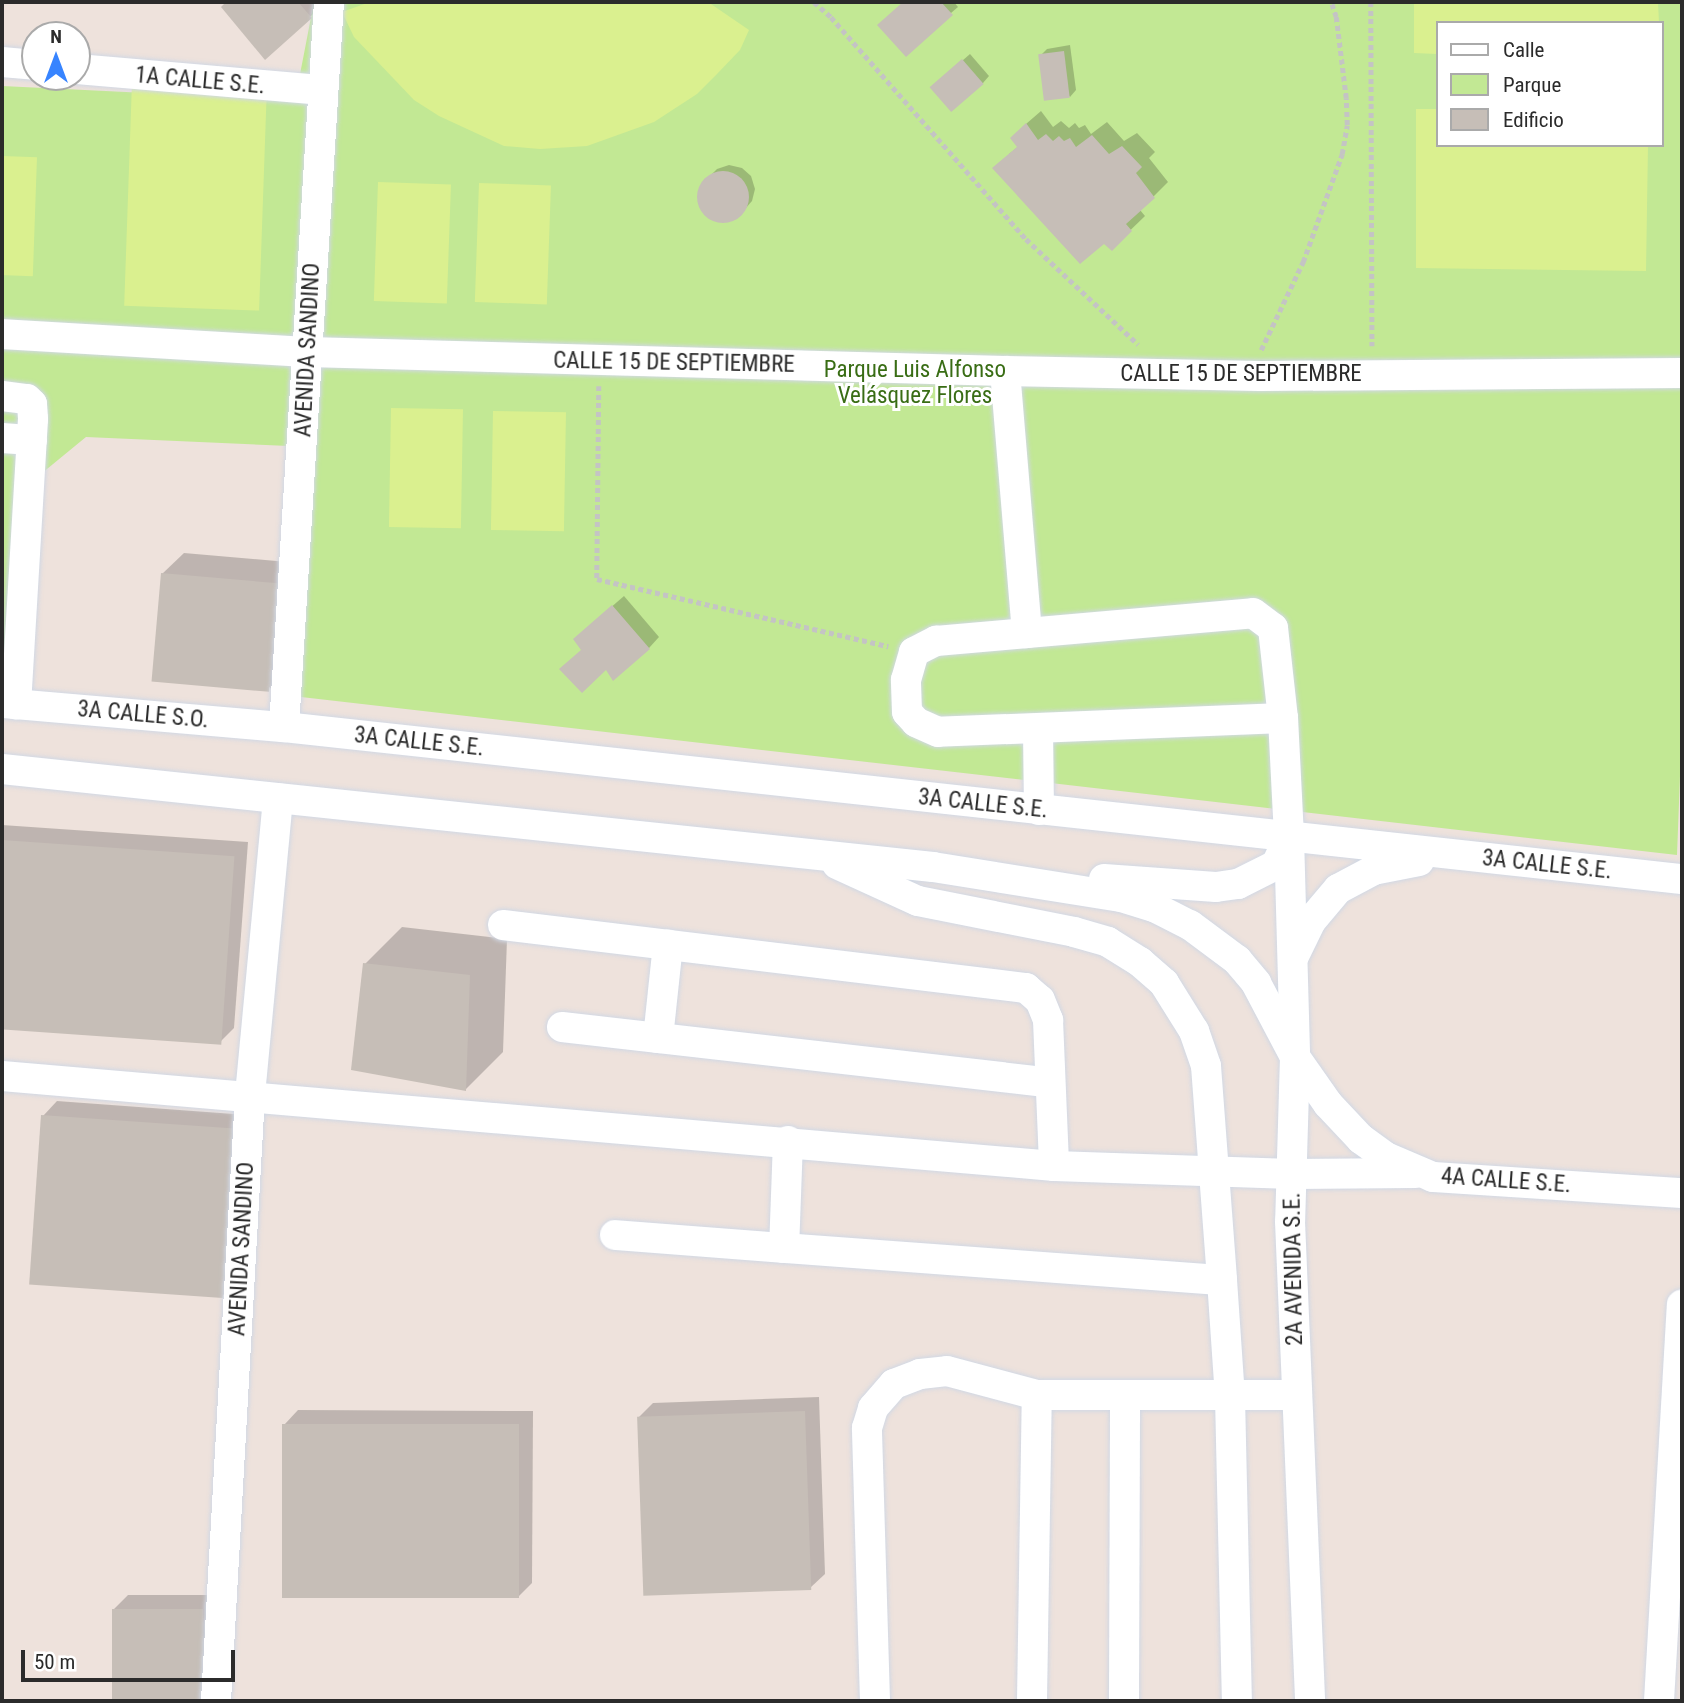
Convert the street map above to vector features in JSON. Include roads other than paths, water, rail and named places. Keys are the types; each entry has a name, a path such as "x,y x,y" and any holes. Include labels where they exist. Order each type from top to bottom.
{"street":[{"name":"AVENIDA SANDINO","path":"285,713 329,2"},
{"path":"2,62 21,64"},
{"name":"1A CALLE S.E.","path":"91,70 323,90"},
{"name":"CALLE 15 DE SEPTIEMBRE","path":"2,334 308,352 600,361 1260,376 1682,373"},
{"path":"1005,370 1027,633"},
{"path":"2,396 22,397 32,404 32,440 9,704"},
{"path":"2,438 32,440"},
{"name":"2A AVENIDA S.E.","path":"1038,729 938,732 915,722 907,712 906,680 914,652 936,641 1253,613 1268,622 1276,635 1283,719 1293,958 1295,1056 1290,1221 1310,1701"},
{"name":"3A CALLE S.O.","path":"9,704 285,713"},
{"name":"3A CALLE S.E.","path":"285,713 1039,810 1682,879"},
{"path":"1039,810 1038,729 1283,719"},
{"path":"2,769 933,867 1216,887 1238,884 1265,872 1282,857 1289,837"},
{"name":"AVENIDA SANDINO","path":"216,1701 250,1095 278,798"},
{"path":"815,854 918,901 1074,932 1108,942 1140,962 1164,983 1194,1031 1206,1066 1216,1172 1230,1397 1237,1701"},
{"path":"1293,958 1318,911 1346,884 1383,867 1461,856"},
{"path":"933,867 1121,897 1156,908 1190,925 1237,960 1255,982 1295,1056"},
{"path":"503,925 1026,988 1040,1000 1048,1020 1054,1166"},
{"path":"658,1038 668,945"},
{"path":"562,1027 1051,1083"},
{"name":"4A CALLE S.E.","path":"1295,1056 1328,1104 1361,1139 1386,1157 1421,1173 1433,1177 1682,1193"},
{"path":"2,1076 788,1141 1054,1166 1292,1174 1421,1173"},
{"path":"784,1248 788,1141"},
{"path":"615,1235 1222,1280"},
{"path":"1659,1701 1682,1306"},
{"path":"875,1701 867,1428 873,1408 894,1384 920,1374 947,1371 1037,1395 1297,1395"},
{"path":"1032,1701 1037,1395"},
{"path":"1124,1701 1125,1396"}],"park label":[{"name":"Parque Luis Alfonso Velásquez Flores","path":"915,383"}]}
